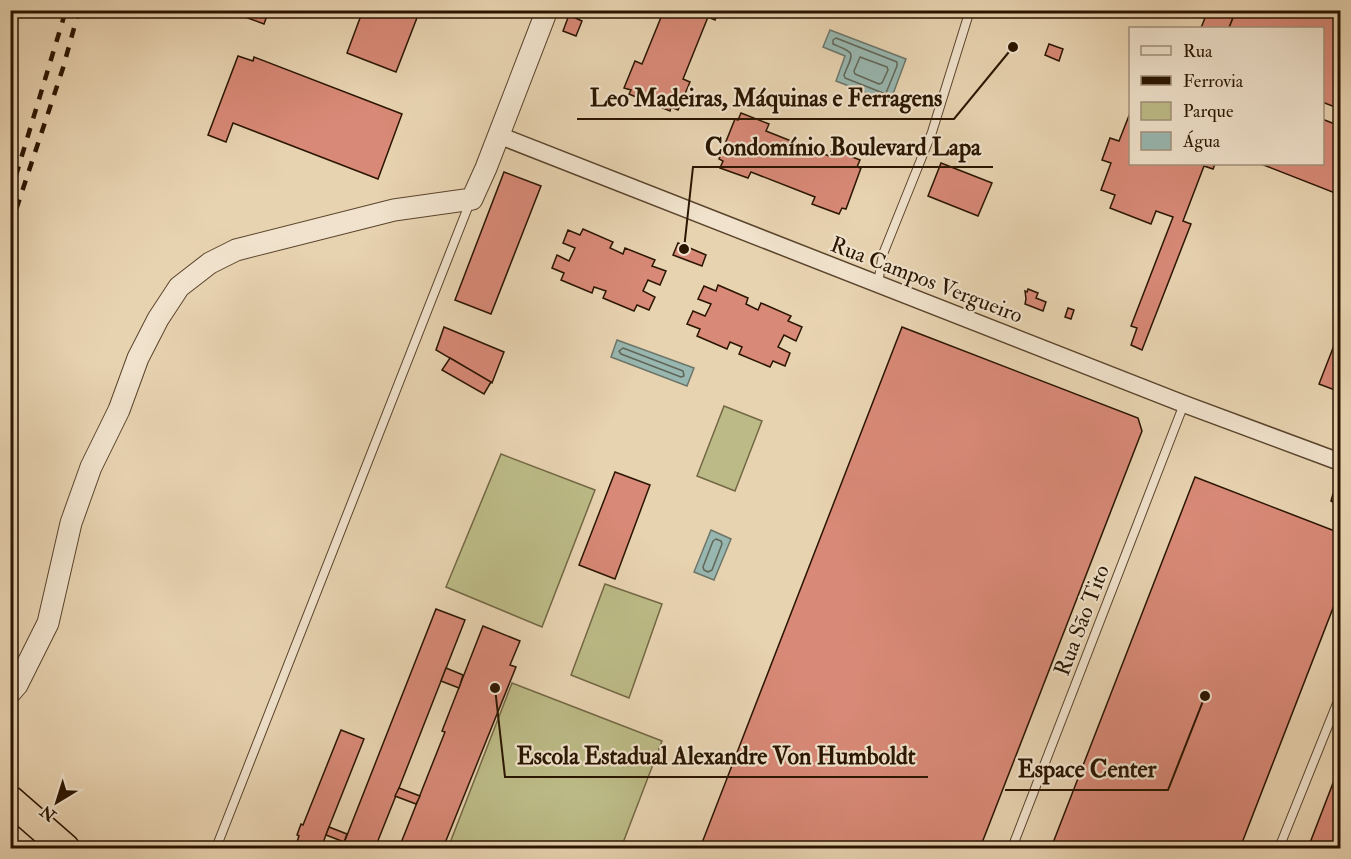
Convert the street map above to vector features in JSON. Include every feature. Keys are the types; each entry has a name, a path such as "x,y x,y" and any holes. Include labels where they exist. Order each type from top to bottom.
{"highway":[{"path":"10,801 65,849"}],"street":[{"path":"10,693 48,623 71,523 91,467 118,410 138,358 158,319 179,287 210,263 236,250 394,210 472,199 547,10"},
{"name":"Rua Campos Vergueiro","path":"498,135 1184,404 1341,462"}],"lane":[{"path":"878,283 883,254 932,132 970,10"},
{"path":"216,849 472,199"},
{"name":"Rua São Tito","path":"1012,849 1184,404"},
{"path":"1279,849 1341,696"}],"green space":[{"path":"724,406 762,421 735,491 697,476"},
{"path":"501,454 595,490 542,627 446,587"},
{"path":"605,584 662,604 629,698 571,675"},
{"path":"512,683 662,741 621,848 448,848"}],"water":[{"path":"830,30 906,59 890,102 836,81 845,56 823,47"},
{"path":"617,340 694,368 687,386 611,357"},
{"path":"711,530 731,539 714,580 694,572"}],"building":[{"path":"248,10 269,10 264,24 245,17"},
{"path":"363,10 420,10 396,72 347,53"},
{"path":"664,10 719,10 715,20 708,17 683,79 690,82 678,110 671,107 670,111 629,94 631,90 624,88 635,61 642,64"},
{"path":"1208,10 1236,10 1229,27 1201,27"},
{"path":"1236,10 1340,10 1340,109 1324,103 1324,27 1229,27"},
{"path":"569,15 582,21 576,36 563,31"},
{"path":"1049,44 1063,49 1059,61 1045,55"},
{"path":"238,56 253,61 254,57 402,114 378,179 233,123 226,142 208,135"},
{"path":"741,113 769,124 766,131 829,156 832,149 860,160 857,167 861,168 846,209 842,208 839,214 812,204 815,197 751,172 748,178 720,168 723,161 719,159 735,119 738,120"},
{"path":"1129,116 1129,165 1215,165 1213,169 1204,166 1183,221 1191,224 1142,350 1131,345 1137,328 1131,326 1173,217 1156,211 1151,224 1110,208 1115,195 1101,190 1111,163 1102,160 1110,138 1119,141"},
{"path":"1324,120 1340,126 1340,195 1264,165 1324,165"},
{"path":"941,163 992,183 978,216 928,196"},
{"path":"504,172 541,186 491,314 455,300"},
{"path":"583,229 613,242 610,248 623,254 625,248 655,260 652,266 666,271 660,285 648,280 643,291 655,297 649,310 637,305 634,311 603,298 606,291 594,287 592,293 561,280 564,273 552,268 557,255 569,261 575,248 563,243 568,230 580,235"},
{"path":"678,243 706,255 702,266 673,255"},
{"path":"718,285 748,298 746,304 758,310 761,303 791,316 788,321 802,327 796,341 784,335 778,347 790,353 785,366 773,361 770,367 739,354 742,347 730,342 727,349 697,336 700,329 687,324 693,311 705,316 711,304 698,299 704,286 716,291"},
{"path":"1028,289 1038,293 1036,298 1046,302 1043,311 1025,304 1025,291 1027,292"},
{"path":"1068,308 1074,310 1071,319 1065,317"},
{"path":"444,327 504,352 492,383 436,350"},
{"path":"902,327 1138,418 1142,431 980,848 700,848"},
{"path":"1340,330 1340,392 1319,384"},
{"path":"450,358 491,382 484,394 442,370"},
{"path":"615,472 650,485 615,579 579,565"},
{"path":"1195,477 1340,533 1340,590 1240,848 1051,848"},
{"path":"1333,494 1340,497 1340,505 1331,501"},
{"path":"436,609 465,620 399,788 375,848 342,848"},
{"path":"483,626 520,641 510,665 516,667 443,848 399,848 445,732 442,731"},
{"path":"446,668 463,675 459,688 441,681"},
{"path":"341,730 364,739 321,848 295,848 301,824 303,825"},
{"path":"1340,765 1340,848 1308,848"},
{"path":"399,788 420,796 416,804 395,796"},
{"path":"329,827 347,834 344,842 326,835"}],"railway":[{"path":"10,195 66,10"},
{"path":"10,228 63,68 79,10"}],"place":[{"name":"Leo Madeiras, Máquinas e Ferragens","path":"1013,47"},
{"name":"Condomínio Boulevard Lapa","path":"684,249"},
{"name":"Escola Estadual Alexandre Von Humboldt","path":"495,688"},
{"name":"Espace Center","path":"1205,696"}]}
